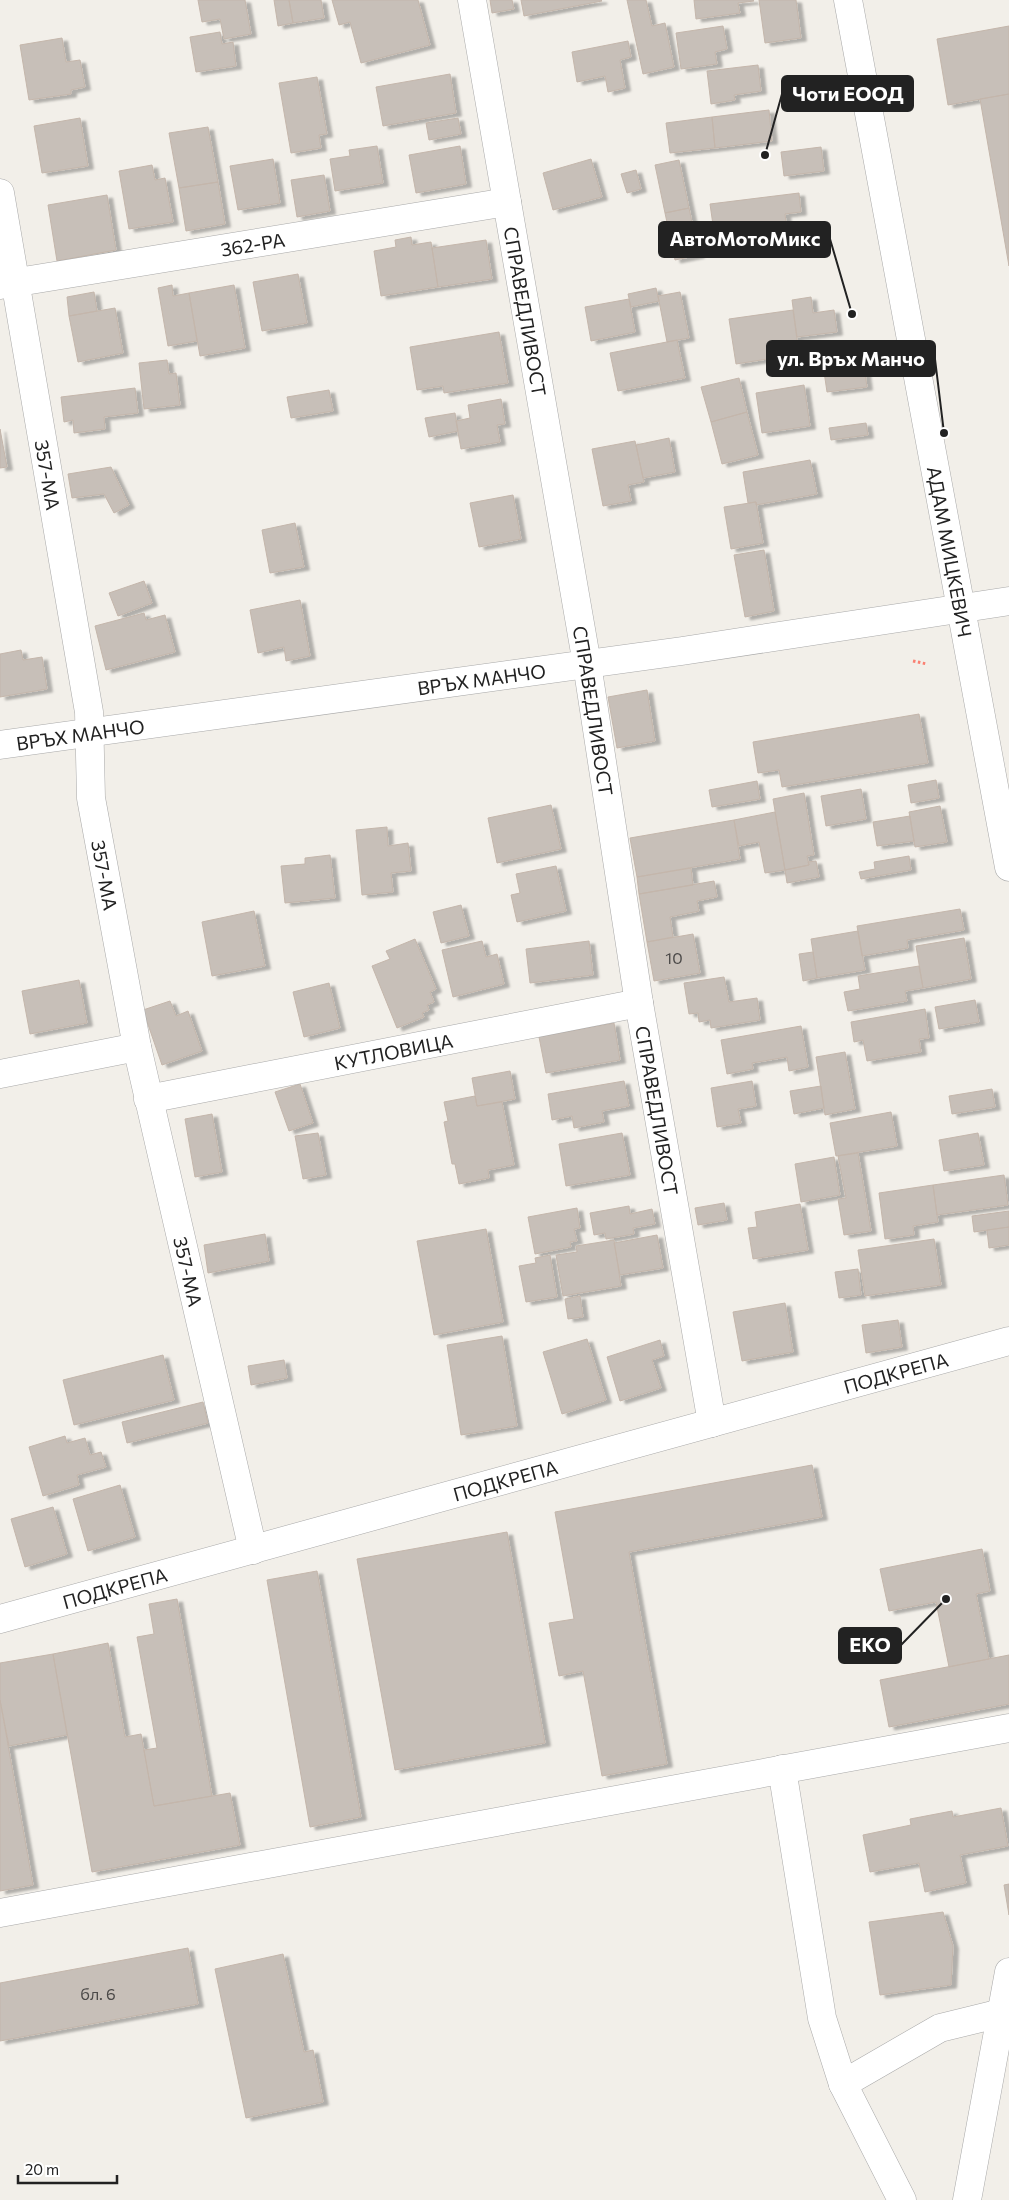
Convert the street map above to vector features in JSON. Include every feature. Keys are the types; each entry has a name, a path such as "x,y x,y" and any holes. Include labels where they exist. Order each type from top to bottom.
{"street":[{"name":"СПРАВЕДЛИВОСТ","path":"472,0 587,664 639,1003 712,1423"},
{"name":"АДАМ МИЦКЕВИЧ","path":"848,0 1009,867"},
{"name":"357-МА","path":"0,194 8,284 89,712 91,798 137,1047 253,1550"},
{"name":"362-РА","path":"8,284 507,202"},
{"name":"ВРЪХ МАНЧО","path":"0,745 587,664 1009,600"},
{"name":"КУТЛОВИЦА","path":"148,1098 639,1003"},
{"path":"0,1074 137,1047"},
{"name":"ПОДКРЕПА","path":"0,1619 1009,1341"},
{"path":"0,1913 1009,1728"},
{"path":"782,1769 822,2018 844,2084 902,2200"},
{"path":"967,2200 1009,1972"},
{"path":"844,2084 940,2028 1001,2013"}],"path":[{"path":"914,661 927,664"}],"building":[{"path":"198,0 245,0 251,34 224,39 220,19 202,22"},
{"path":"274,0 289,0 293,23 278,26"},
{"path":"289,0 321,0 324,18 293,23"},
{"path":"332,0 418,0 430,45 361,63 350,22 339,25"},
{"path":"490,0 512,0 514,9 492,13"},
{"path":"521,0 601,0 602,1 524,16"},
{"path":"627,0 646,0 652,26 665,23 674,67 643,74"},
{"path":"694,0 754,1 738,3 740,13 696,19"},
{"path":"759,0 796,0 801,38 765,43"},
{"path":"723,26 727,49 715,52 717,64 681,69 676,33"},
{"path":"1009,26 1009,94 948,105 937,39"},
{"path":"220,32 222,44 233,42 236,66 196,72 190,37"},
{"path":"62,38 66,62 80,60 85,87 71,90 71,94 29,100 20,45"},
{"path":"628,41 631,57 620,60 625,88 608,92 605,76 577,82 572,52"},
{"path":"758,65 761,91 734,95 735,100 711,104 707,71"},
{"path":"450,74 456,113 383,126 376,87"},
{"path":"317,77 327,134 319,135 321,148 291,153 279,83"},
{"path":"1009,94 1009,266 980,99"},
{"path":"769,110 772,141 715,148 712,117"},
{"path":"712,117 715,148 670,153 666,123"},
{"path":"80,118 88,166 42,173 34,126"},
{"path":"458,118 461,134 429,140 426,123"},
{"path":"208,127 218,182 179,188 169,133"},
{"path":"377,146 383,183 335,191 330,159 350,156 349,150"},
{"path":"460,146 466,184 416,193 409,155"},
{"path":"821,147 824,171 784,176 781,152"},
{"path":"273,159 280,203 238,210 230,166"},
{"path":"591,159 602,197 553,210 543,173"},
{"path":"679,160 689,208 665,213 655,165"},
{"path":"152,165 155,180 165,178 173,222 129,229 119,171"},
{"path":"636,170 641,189 627,193 621,174"},
{"path":"324,175 330,211 297,217 291,180"},
{"path":"218,182 225,224 186,231 179,188"},
{"path":"799,193 801,212 785,214 788,237 716,246 710,204"},
{"path":"107,195 116,250 57,261 48,205"},
{"path":"689,208 699,255 675,260 665,213"},
{"path":"411,237 412,245 431,242 438,287 381,296 374,251 396,247 395,240"},
{"path":"486,240 492,279 438,287 432,248"},
{"path":"298,274 307,323 262,331 253,282"},
{"path":"172,285 173,296 189,293 197,341 168,346 158,288"},
{"path":"234,285 245,348 200,356 189,293"},
{"path":"656,288 659,301 631,307 628,294"},
{"path":"94,292 97,311 69,316 67,297"},
{"path":"680,292 689,338 667,342 658,296"},
{"path":"811,297 813,313 834,310 837,332 797,337 792,300"},
{"path":"629,299 635,332 591,341 585,307"},
{"path":"115,308 123,353 78,362 69,316"},
{"path":"793,310 799,354 736,364 729,319"},
{"path":"499,332 508,383 444,393 443,386 417,390 410,347"},
{"path":"677,340 685,378 618,391 610,353"},
{"path":"863,359 867,387 827,392 823,365"},
{"path":"167,360 169,374 176,373 180,405 144,409 139,363"},
{"path":"739,378 747,412 711,422 701,387"},
{"path":"804,385 810,426 762,433 756,393"},
{"path":"135,388 138,413 104,417 105,429 74,433 73,420 64,422 61,397"},
{"path":"329,390 333,411 291,418 287,397"},
{"path":"501,399 505,424 497,425 500,442 461,449 456,421 470,418 468,405"},
{"path":"747,412 758,455 722,464 711,422"},
{"path":"455,413 458,431 429,437 425,418"},
{"path":"866,423 868,435 831,440 829,428"},
{"path":"0,429 7,467 0,468"},
{"path":"669,438 675,472 643,478 636,445"},
{"path":"635,441 644,482 628,485 631,501 603,506 592,449"},
{"path":"810,460 817,494 756,505 756,502 748,503 743,472"},
{"path":"111,467 129,505 114,513 104,494 72,498 68,474"},
{"path":"513,495 521,539 479,547 470,503"},
{"path":"756,502 763,543 731,549 724,507"},
{"path":"295,523 304,567 270,573 262,530"},
{"path":"764,550 774,611 745,617 734,555"},
{"path":"144,581 152,603 118,616 109,593"},
{"path":"300,600 310,656 286,661 284,647 258,653 250,610"},
{"path":"144,613 146,620 165,615 175,652 106,670 95,626"},
{"path":"21,650 23,660 42,657 47,689 0,697 0,654"},
{"path":"647,690 655,741 617,748 608,697"},
{"path":"919,714 928,763 782,787 779,770 758,773 753,742"},
{"path":"936,780 939,798 911,803 908,785"},
{"path":"757,781 760,799 712,807 709,790"},
{"path":"861,789 866,819 826,826 821,796"},
{"path":"804,793 814,855 807,856 809,865 785,870 773,799"},
{"path":"551,805 561,849 497,863 488,818"},
{"path":"940,806 947,842 915,847 909,812"},
{"path":"775,812 785,870 765,873 759,842 739,846 734,820"},
{"path":"910,816 914,841 877,846 873,822"},
{"path":"734,820 740,859 637,877 630,838"},
{"path":"387,827 388,846 408,843 411,871 391,873 393,892 362,895 356,830"},
{"path":"330,855 335,898 285,903 281,866 305,864 305,858"},
{"path":"909,856 911,870 861,879 859,872 875,869 874,862"},
{"path":"816,861 819,877 787,883 785,870 809,865 808,862"},
{"path":"556,866 566,911 517,922 511,895 520,893 516,874"},
{"path":"691,868 693,885 639,894 637,877"},
{"path":"714,881 717,897 697,901 699,911 670,917 673,937 647,942 639,894"},
{"path":"461,905 469,936 441,943 433,912"},
{"path":"960,909 964,930 907,940 908,948 862,956 857,926"},
{"path":"254,911 265,966 212,976 202,922"},
{"path":"858,931 865,970 817,978 811,939"},
{"path":"693,934 700,973 654,981 647,942"},
{"path":"964,938 971,979 923,988 916,946"},
{"path":"415,939 436,989 430,992 434,1002 427,1005 429,1010 422,1013 424,1017 397,1028 372,966 390,959 386,951"},
{"path":"482,941 486,957 497,954 504,984 453,997 442,950"},
{"path":"589,941 593,975 530,983 526,949"},
{"path":"813,952 817,978 803,981 799,954"},
{"path":"919,966 923,988 905,991 907,1001 848,1011 844,992 860,989 858,976"},
{"path":"724,977 729,1002 757,998 760,1020 711,1028 710,1020 699,1022 698,1013 689,1014 684,983"},
{"path":"79,980 87,1023 30,1034 22,991"},
{"path":"329,983 340,1028 304,1037 293,992"},
{"path":"975,1000 979,1022 939,1029 935,1007"},
{"path":"170,1001 176,1016 188,1011 202,1051 162,1065 143,1010"},
{"path":"925,1009 929,1038 919,1039 921,1052 867,1061 863,1040 854,1042 851,1022"},
{"path":"614,1023 620,1060 546,1073 539,1037"},
{"path":"801,1026 808,1067 789,1071 787,1057 752,1063 753,1069 727,1074 721,1040"},
{"path":"845,1052 855,1109 825,1115 816,1057"},
{"path":"510,1071 515,1099 477,1106 472,1078"},
{"path":"624,1081 629,1106 602,1111 604,1122 574,1128 572,1116 552,1120 548,1094"},
{"path":"752,1081 756,1106 738,1109 741,1123 717,1127 711,1088"},
{"path":"300,1084 313,1123 289,1131 275,1092"},
{"path":"821,1086 824,1108 794,1114 790,1091"},
{"path":"992,1089 995,1107 952,1114 949,1096"},
{"path":"475,1096 477,1106 502,1102 514,1165 488,1170 489,1178 459,1184 455,1164 452,1164 444,1122 448,1121 444,1102"},
{"path":"891,1112 897,1146 836,1156 830,1123"},
{"path":"212,1114 222,1172 195,1177 185,1119"},
{"path":"318,1133 326,1175 303,1179 295,1136"},
{"path":"622,1133 630,1175 566,1186 559,1144"},
{"path":"978,1133 984,1165 944,1171 939,1140"},
{"path":"858,1153 871,1231 844,1235 838,1199 846,1198 838,1156"},
{"path":"834,1157 840,1195 801,1202 795,1164"},
{"path":"1004,1175 1008,1205 937,1215 933,1185"},
{"path":"933,1185 938,1222 913,1226 914,1235 885,1239 879,1193"},
{"path":"724,1203 727,1220 698,1225 695,1208"},
{"path":"800,1204 808,1250 753,1259 748,1228 757,1227 755,1212"},
{"path":"629,1206 630,1214 652,1209 655,1224 633,1228 634,1234 606,1239 605,1233 594,1235 590,1213"},
{"path":"577,1208 580,1228 574,1229 577,1241 570,1242 571,1247 535,1254 528,1217"},
{"path":"1009,1211 1009,1227 974,1232 972,1216"},
{"path":"1009,1227 1009,1245 989,1248 987,1230"},
{"path":"486,1229 503,1322 434,1335 417,1241"},
{"path":"265,1234 269,1261 208,1273 204,1245"},
{"path":"657,1235 663,1268 620,1275 614,1243"},
{"path":"934,1239 941,1285 865,1296 858,1250"},
{"path":"614,1240 621,1286 563,1296 556,1255 577,1252 576,1246"},
{"path":"550,1255 557,1297 526,1302 519,1266 536,1263 535,1258"},
{"path":"858,1269 861,1295 839,1298 835,1272"},
{"path":"580,1296 583,1317 568,1319 565,1299"},
{"path":"785,1303 793,1352 742,1361 733,1312"},
{"path":"898,1320 902,1347 866,1353 862,1325"},
{"path":"502,1336 517,1426 461,1435 447,1345"},
{"path":"587,1339 606,1400 562,1414 543,1352"},
{"path":"660,1340 664,1356 652,1360 661,1388 620,1401 607,1357"},
{"path":"163,1355 174,1400 74,1425 63,1380"},
{"path":"284,1360 287,1378 251,1385 248,1366"},
{"path":"203,1402 208,1423 127,1443 122,1422"},
{"path":"65,1436 67,1443 85,1438 90,1455 101,1452 106,1467 77,1475 79,1485 43,1496 29,1447"},
{"path":"812,1465 822,1517 629,1552 667,1764 602,1776 583,1671 559,1676 549,1623 574,1619 555,1512"},
{"path":"120,1485 135,1537 88,1551 73,1499"},
{"path":"53,1507 67,1554 25,1567 11,1519"},
{"path":"507,1532 545,1743 395,1770 357,1559"},
{"path":"982,1549 990,1591 976,1594 989,1659 949,1667 936,1602 889,1611 880,1569"},
{"path":"317,1571 361,1817 310,1827 267,1580"},
{"path":"177,1599 212,1796 154,1806 144,1750 157,1748 137,1637 154,1634 149,1604"},
{"path":"108,1643 125,1737 141,1734 154,1806 230,1793 240,1845 92,1872 53,1654"},
{"path":"53,1654 67,1735 9,1746 0,1700 0,1663"},
{"path":"1009,1655 1009,1704 889,1727 880,1680"},
{"path":"0,1700 33,1885 0,1891"},
{"path":"1001,1808 1008,1846 960,1855 966,1883 925,1892 919,1863 870,1872 863,1835 911,1825 910,1819 952,1811 953,1817"},
{"path":"1009,1884 1009,1915 1004,1885"},
{"path":"943,1912 953,1946 951,1985 880,1995 869,1922"},
{"path":"188,1948 198,2004 0,2041 0,1983"},
{"path":"283,1954 304,2052 313,2050 323,2102 246,2118 215,1969"}],"place":[{"name":"Чоти ЕООД","path":"765,155"},
{"name":"АвтоМотоМикс","path":"852,314"},
{"name":"ул. Връх Манчо","path":"944,433"},
{"name":"EKO","path":"946,1599"}]}
